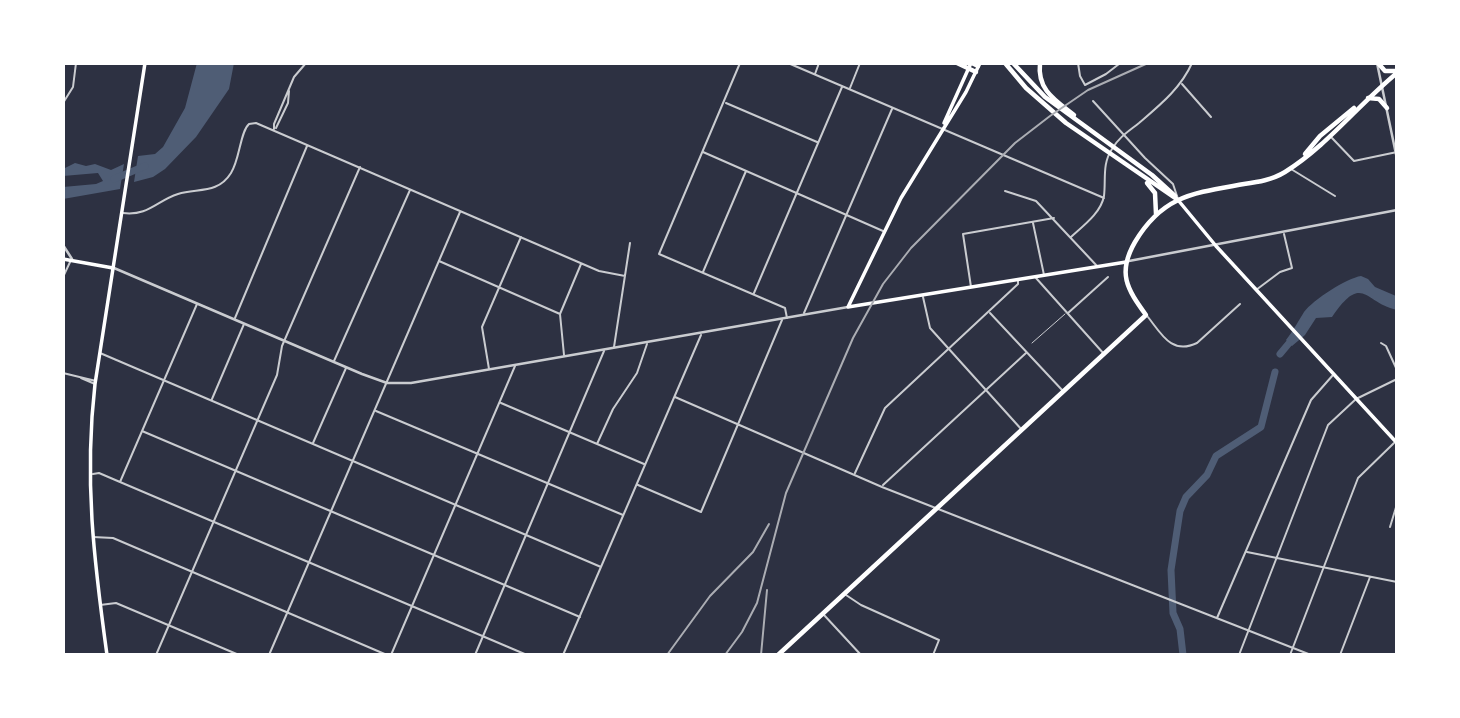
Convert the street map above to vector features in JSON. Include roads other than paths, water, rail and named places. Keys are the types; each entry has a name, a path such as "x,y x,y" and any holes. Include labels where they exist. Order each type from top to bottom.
{"highway":[{"path":"957,63 978,67"},
{"path":"1005,63 1039,101 1142,177 1178,200"},
{"path":"1013,63 1046,96 1167,187 1178,200"},
{"path":"1040,63 1040,78 1046,96"},
{"path":"1378,63 1385,71 1397,72"},
{"path":"778,655 1023,431 1146,314 1129,288 1126,262 1138,238 1156,214 1178,200 1207,191 1267,180 1290,169 1397,72"},
{"path":"1367,98 1378,99 1387,108"},
{"path":"1142,177 1155,193 1156,214"}],"main road":[{"path":"107,655 92,537 89,474 100,353 145,63"},
{"path":"942,129 971,65"},
{"path":"848,307 884,231 978,67"},
{"path":"1178,200 1216,246 1396,442"},
{"path":"63,259 113,268"},
{"path":"848,307 1126,262"}],"street":[{"path":"63,103 73,88 76,63"},
{"path":"274,129 294,77 306,63"},
{"path":"637,485 701,512 787,310 659,254 740,63"},
{"path":"788,63 1104,198"},
{"path":"814,75 819,63"},
{"path":"850,90 860,63"},
{"path":"1078,63 1085,85 1119,64"},
{"path":"1070,237 1095,214 1104,198 1105,164 1113,146 1181,83 1192,63"},
{"path":"1378,63 1397,159"},
{"path":"1181,83 1211,117"},
{"path":"753,294 842,87"},
{"path":"1093,101 1173,184 1178,200"},
{"path":"724,102 818,142"},
{"path":"801,316 806,310 893,108"},
{"path":"122,212 141,213 176,195 200,192 223,183 237,163 246,126 257,123 582,263 607,273 625,276"},
{"path":"1328,133 1354,161 1396,152"},
{"path":"234,319 308,145"},
{"path":"703,152 884,231"},
{"path":"156,655 258,420 280,366 285,340 359,167"},
{"path":"1290,169 1335,196"},
{"path":"702,273 746,171"},
{"path":"334,362 410,189"},
{"path":"1005,191 1036,201 1098,267"},
{"path":"1126,262 1397,210"},
{"path":"269,655 461,211"},
{"path":"971,288 962,234 1054,218"},
{"path":"1032,222 1044,275"},
{"path":"1256,290 1280,272 1292,268 1284,233"},
{"path":"489,370 482,327 521,237"},
{"path":"614,348 629,243"},
{"path":"63,245 72,259 63,277"},
{"path":"439,261 560,314"},
{"path":"564,356 560,314 582,263"},
{"path":"113,268 346,367 387,383 405,384 848,307"},
{"path":"1035,277 1105,355"},
{"path":"1067,313 1108,277"},
{"path":"855,475 884,408 990,312 1018,284 1018,280"},
{"path":"922,296 928,324 1023,431"},
{"path":"120,482 197,303"},
{"path":"1146,314 1168,342 1178,347 1188,347 1197,343 1240,304"},
{"path":"990,312 1064,393"},
{"path":"212,401 245,323"},
{"path":"563,655 702,333"},
{"path":"597,444 613,409 640,367 648,343"},
{"path":"1381,343 1386,346 1397,370"},
{"path":"475,655 604,350"},
{"path":"882,487 1026,352"},
{"path":"100,353 601,567"},
{"path":"92,537 113,538 389,655 515,366"},
{"path":"312,444 346,367"},
{"path":"63,373 96,383"},
{"path":"1217,619 1311,400 1334,374"},
{"path":"1239,655 1328,425 1356,399 1397,379"},
{"path":"675,397 882,487 1311,655"},
{"path":"500,403 645,465"},
{"path":"375,411 624,515"},
{"path":"142,431 580,617"},
{"path":"1290,655 1358,478 1396,442"},
{"path":"89,474 99,473 527,655"},
{"path":"1390,527 1397,505"},
{"path":"1246,551 1397,582"},
{"path":"1340,655 1370,576"},
{"path":"845,594 861,605 939,640 933,655"},
{"path":"100,605 116,603 239,655"},
{"path":"823,614 862,655"}],"lane":[{"path":"1032,343 1067,313"}],"water":[{"path":"197,63 234,63 229,89 196,137 165,169 153,177 134,182 138,156 155,154 163,147 185,108"},
{"path":"75,163 86,166 95,164 111,170 124,164 120,189 63,199 63,187 103,181 98,173 63,176 63,169"},
{"path":"1361,276 1375,287 1396,296 1397,310 1357,293 1342,303 1332,317 1316,318 1305,335 1292,346 1286,340 1304,312 1315,302 1339,285"}],"waterway":[{"path":"114,179 145,166"},
{"path":"1280,354 1295,336"},
{"path":"1183,655 1180,629 1173,613 1171,570 1180,511 1186,497 1207,475 1216,456 1261,427 1275,372"}],"railway":[{"path":"725,655 742,632 757,603 786,493 853,338 883,284 911,248 1015,143 1088,90 1148,63"},
{"path":"667,655 710,596 753,552 769,524"},
{"path":"761,655 767,590"}]}
